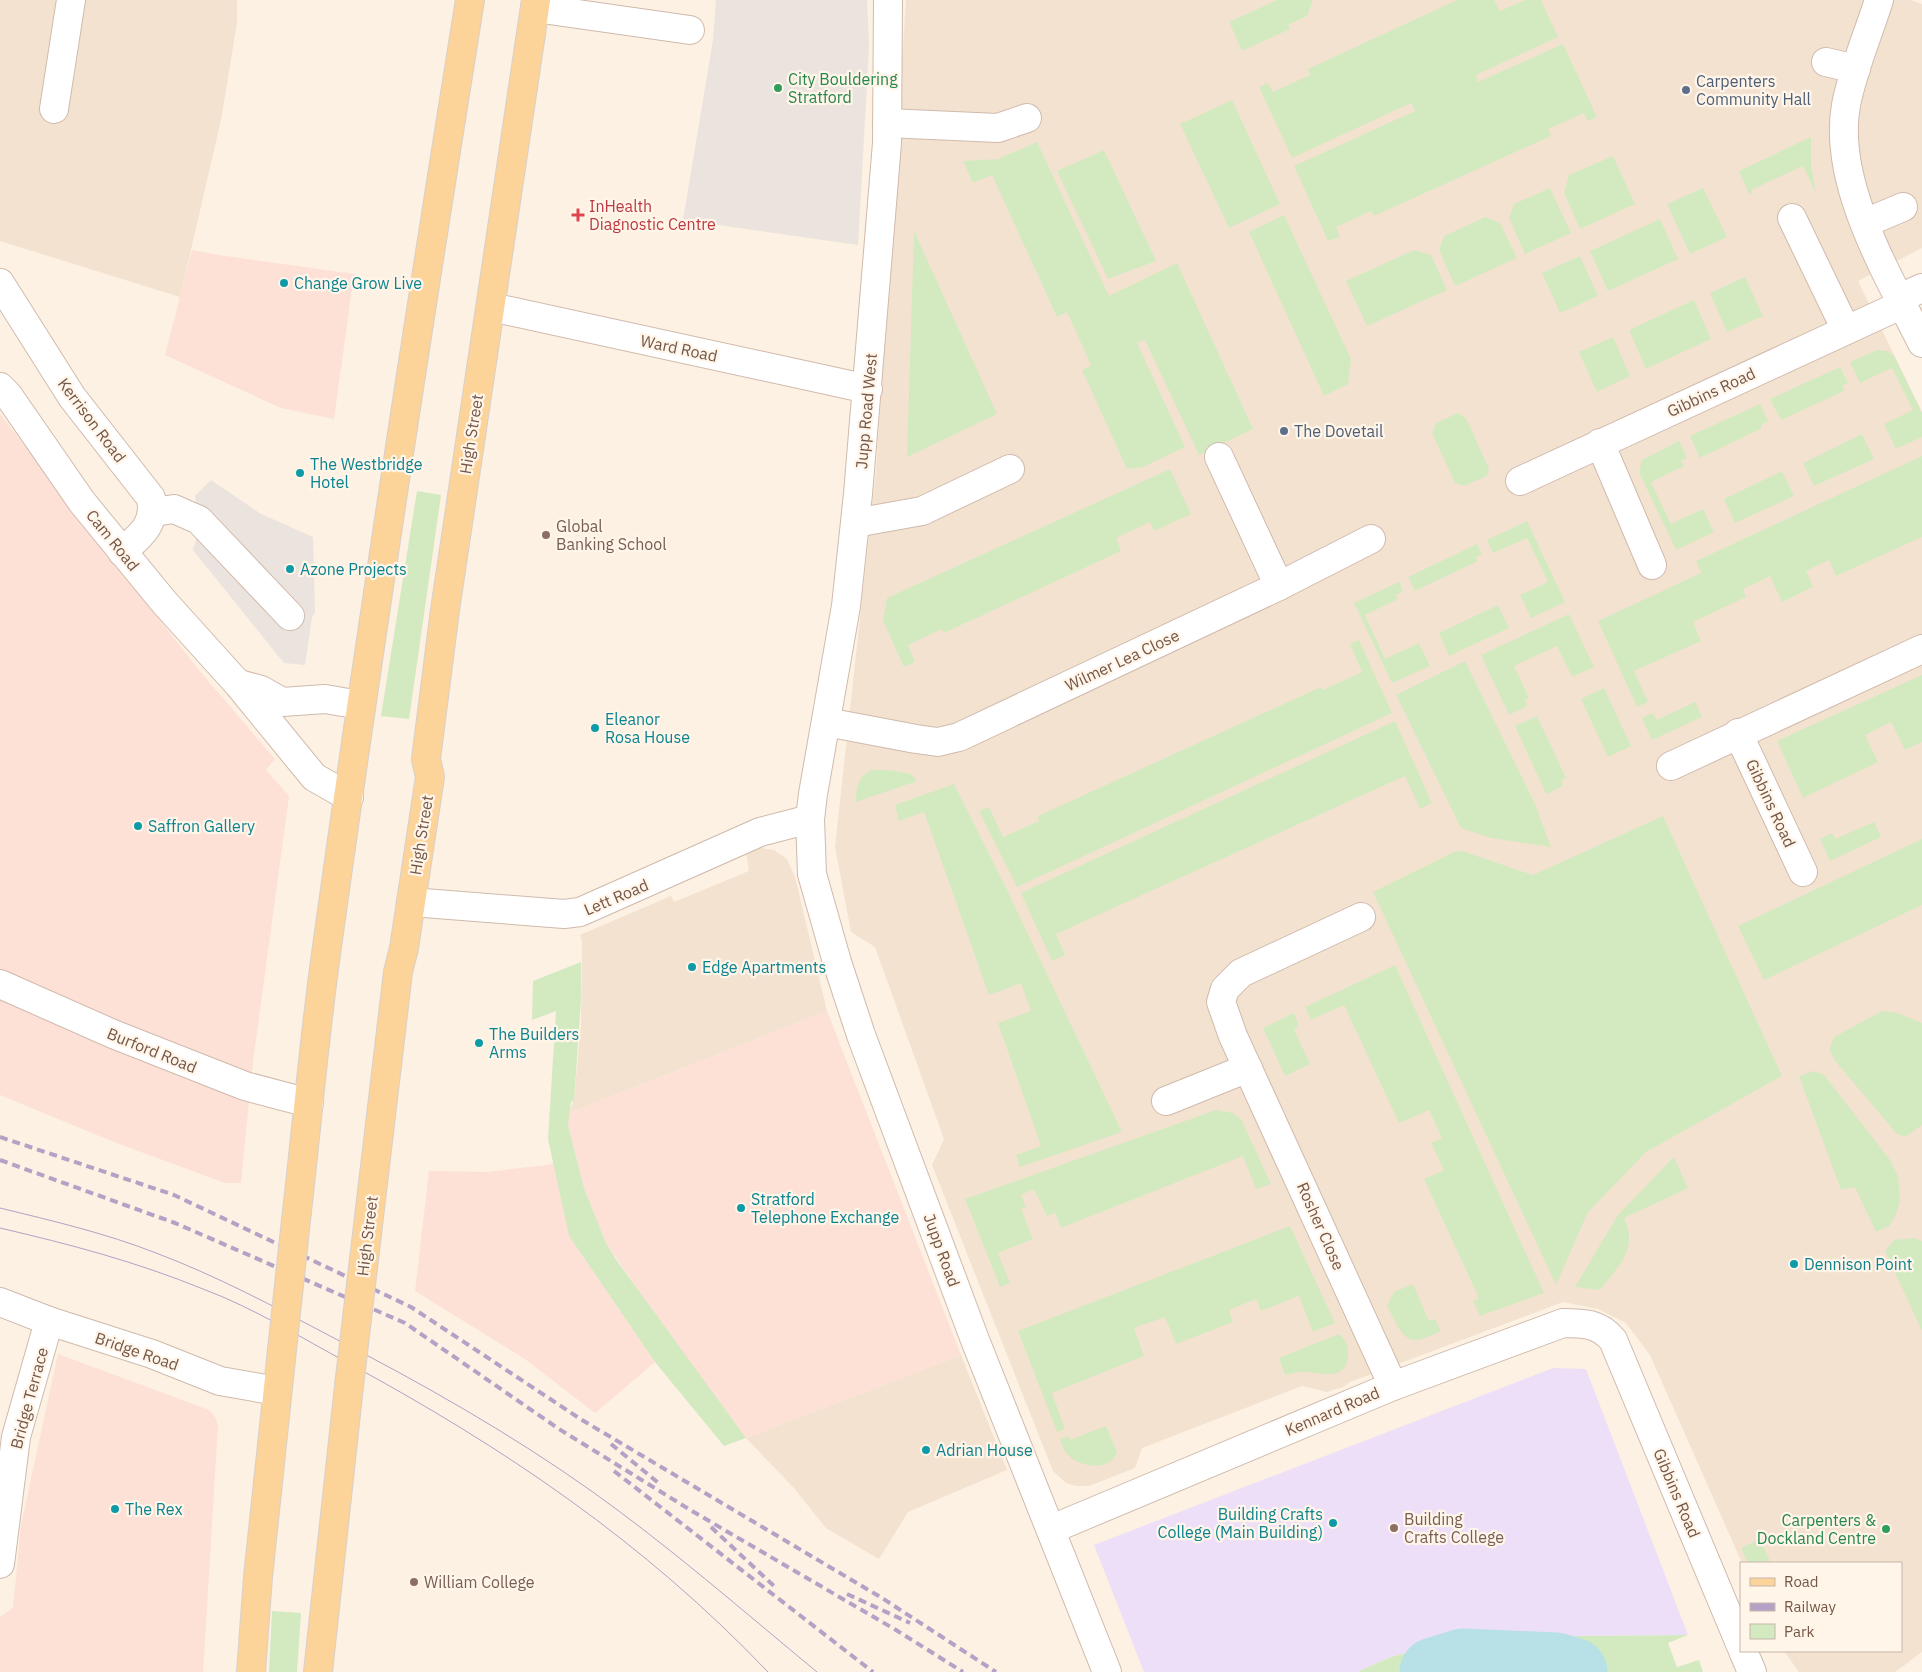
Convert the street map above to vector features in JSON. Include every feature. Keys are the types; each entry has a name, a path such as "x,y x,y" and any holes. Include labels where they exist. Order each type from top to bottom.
{"main road":[{"path":"252,1672 277,1391 326,957 360,705 470,0"},
{"name":"High Street","path":"318,1672 349,1386 398,972 404,948 430,777 426,759 445,610 535,4"}],"street":[{"path":"54,109 71,0"},
{"name":"Jupp Road West","path":"810,819 846,606 868,389 887,123 888,0"},
{"path":"1880,0 1856,69 1846,106 1843,143 1851,186 1865,223 1908,296 1922,343"},
{"path":"535,4 690,30"},
{"path":"1826,62 1856,69"},
{"path":"887,123 998,128 1027,118"},
{"path":"1865,223 1903,207"},
{"path":"1792,218 1846,330"},
{"name":"Kerrison Road","path":"0,283 72,397 151,498 154,512"},
{"name":"Gibbins Road","path":"1520,481 1846,330 1908,296"},
{"name":"Ward Road","path":"490,307 868,389"},
{"name":"Cam Road","path":"0,387 8,395 82,502 122,552 238,684 314,777 349,797"},
{"path":"1600,443 1652,565"},
{"path":"1219,457 1279,586"},
{"path":"855,524 922,511 1010,469"},
{"path":"122,552 150,523 154,512 174,509 199,520 290,616"},
{"name":"Wilmer Lea Close","path":"826,722 916,740 938,742 959,737 1279,586 1371,539"},
{"path":"1671,766 1922,649"},
{"path":"238,684 261,690 282,702 325,699 360,705"},
{"name":"Gibbins Road","path":"1738,734 1803,872"},
{"name":"Lett Road","path":"411,902 564,914 580,912 602,905 760,832 810,819"},
{"name":"Jupp Road","path":"810,819 812,874 837,962 861,1035 975,1340 1052,1529 1107,1672"},
{"name":"Rosher Close","path":"1361,917 1241,973 1225,989 1221,1002 1248,1068 1393,1386"},
{"name":"Burford Road","path":"0,984 113,1034 245,1086 309,1103"},
{"path":"1166,1101 1248,1068"},
{"name":"Bridge Road","path":"0,1302 49,1321 152,1354 220,1381 277,1391"},
{"name":"Bridge Terrace","path":"0,1564 16,1437 49,1321"},
{"name":"Kennard Road","path":"1052,1529 1393,1386 1563,1323 1588,1323 1605,1330 1613,1340"},
{"name":"Gibbins Road","path":"1613,1340 1740,1644"},
{"path":"1743,1652 1752,1672"}],"shaded area":[{"path":"0,0 237,0 237,23 221,120 180,297 0,241"},
{"path":"716,0 867,0 869,46 858,245 683,220 713,40"},
{"path":"906,0 1911,0 1922,4 1922,248 1858,281 1922,412 1922,1652 1895,1672 1799,1672 1785,1652 1902,1652 1902,1562 1742,1562 1650,1355 1626,1323 1598,1309 1563,1302 1350,1382 1343,1387 1327,1392 1302,1386 1142,1448 1135,1468 1089,1486 1076,1486 1066,1483 1053,1471 932,1165 944,1139 875,947 851,932 835,847 876,471"},
{"path":"192,250 354,274 334,419 281,408 165,355"},
{"path":"0,414 198,669 275,759 266,770 289,796 253,1062 241,1183 225,1183 114,1142 0,1095"},
{"path":"211,480 261,514 313,537 315,613 312,617 305,665 284,663 193,550 199,530 195,496"},
{"name":"Edge Apartments","path":"761,848 774,850 787,859 795,877 827,1011 569,1113 574,1100 581,1024 582,941 580,935 671,896 674,902 749,871 746,851"},
{"name":"Stratford Telephone Exchange","path":"827,1011 961,1355 746,1438 651,1309 606,1243 584,1188 568,1125 569,1113"},
{"path":"554,1164 569,1236 655,1362 595,1413 525,1359 415,1291 429,1171 488,1172"},
{"name":"The Rex","path":"58,1354 209,1410 215,1417 218,1425 203,1672 0,1672 0,1617 13,1608 21,1525"},
{"path":"961,1355 1007,1470 908,1512 879,1559 826,1528 793,1487 746,1438"},
{"name":"Building Crafts College","path":"1553,1368 1586,1369 1688,1635 1463,1637 1391,1657 1357,1672 1144,1672 1094,1545"}],"green space":[{"path":"1277,0 1313,0 1307,16 1288,25 1290,29 1242,51 1229,22"},
{"path":"1457,0 1494,0 1500,11 1525,0 1541,0 1558,37 1476,75 1478,82 1563,44 1597,117 1588,121 1584,113 1548,129 1551,136 1374,216 1371,211 1336,227 1340,237 1328,241 1294,166 1415,111 1411,103 1292,158 1259,87 1268,83 1273,92 1310,75 1308,69"},
{"path":"1232,100 1280,204 1229,228 1180,124"},
{"path":"1811,137 1811,165 1816,193 1803,166 1751,190 1752,193 1749,194 1739,171"},
{"path":"1037,142 1109,296 1177,263 1253,429 1199,455 1145,340 1137,343 1185,447 1143,467 1127,469 1082,370 1091,365 1067,312 1057,317 992,175 973,183 963,161 998,159"},
{"path":"1104,150 1156,261 1108,279 1057,171"},
{"path":"1613,156 1635,204 1580,229 1564,193 1569,175"},
{"path":"1550,188 1571,233 1525,254 1509,218 1514,204"},
{"path":"1703,188 1727,237 1690,254 1667,204"},
{"path":"1284,215 1351,359 1348,384 1324,396 1249,232"},
{"path":"1485,217 1500,223 1517,258 1455,286 1439,250 1444,236"},
{"path":"1660,219 1678,259 1608,291 1590,251"},
{"path":"914,231 997,414 907,457"},
{"path":"1414,250 1431,255 1447,290 1367,326 1346,281"},
{"path":"1580,256 1598,296 1560,313 1542,273"},
{"path":"1745,277 1763,316 1727,332 1710,293"},
{"path":"1694,300 1711,339 1646,369 1629,330"},
{"path":"1613,337 1630,376 1597,392 1579,352"},
{"path":"1877,350 1888,351 1894,356 1922,413 1922,437 1896,449 1884,424 1913,410 1892,368 1860,383 1850,362"},
{"path":"1840,367 1848,383 1842,386 1844,391 1781,420 1770,399"},
{"path":"1760,404 1768,421 1761,425 1762,428 1700,458 1690,436"},
{"path":"1458,413 1466,418 1489,469 1487,476 1464,486 1455,483 1432,433 1436,423"},
{"path":"1862,434 1874,459 1814,486 1803,463"},
{"path":"1679,441 1687,458 1681,461 1684,466 1651,482 1671,524 1703,509 1714,532 1676,550 1639,472 1642,460"},
{"path":"1922,456 1922,537 1836,576 1829,560 1806,571 1813,587 1782,602 1770,576 1743,589 1746,597 1693,622 1701,641 1634,671 1648,702 1637,707 1598,621 1701,573 1696,561"},
{"path":"1170,469 1191,514 1154,531 1150,522 1116,538 1121,551 944,633 942,629 908,645 915,662 904,667 883,621 887,598"},
{"path":"1782,471 1794,496 1735,523 1724,499"},
{"path":"417,491 441,495 409,719 381,716"},
{"path":"1527,521 1565,602 1531,618 1520,595 1548,582 1527,538 1493,553 1487,540"},
{"path":"1477,544 1482,554 1476,557 1478,561 1415,591 1408,577"},
{"path":"1399,582 1403,591 1396,595 1398,599 1365,615 1385,659 1419,643 1430,666 1392,683 1354,603"},
{"path":"1498,605 1509,628 1449,656 1439,633"},
{"path":"1569,614 1594,667 1572,677 1557,646 1514,666 1529,698 1525,700 1527,706 1509,715 1481,655"},
{"path":"1359,640 1392,713 1017,887 979,811 989,807 1003,837 1039,821 1038,816 1321,687 1323,690 1362,672 1350,644"},
{"path":"1465,661 1535,804 1551,847 1491,838 1461,828 1396,695"},
{"path":"1922,675 1922,742 1905,750 1891,722 1865,735 1878,762 1803,798 1777,741"},
{"path":"1604,688 1631,746 1608,757 1581,699"},
{"path":"1695,702 1702,717 1652,740 1642,718 1653,713 1657,720"},
{"path":"1537,716 1566,778 1561,780 1563,786 1546,794 1515,726"},
{"path":"1395,721 1432,803 1420,809 1405,776 1056,934 1065,955 1052,961 1021,893"},
{"path":"871,770 888,770 911,774 917,781 856,802 858,783"},
{"path":"954,784 1007,890 1122,1132 1020,1167 1016,1155 1041,1146 998,1023 1031,1011 1021,983 989,995 924,812 899,821 895,805"},
{"path":"1663,816 1782,1076 1646,1152 1588,1212 1556,1285 1373,892 1454,852 1462,851 1533,875"},
{"path":"1874,822 1881,837 1830,861 1820,839 1832,833 1835,839"},
{"path":"1922,839 1922,905 1764,980 1738,926"},
{"path":"581,962 581,1000 574,1101 571,1102 568,1125 584,1188 606,1243 617,1261 746,1438 724,1446 655,1362 569,1236 548,1139 556,1011 532,1020 533,981"},
{"path":"1395,965 1544,1293 1480,1316 1473,1301 1479,1298 1424,1179 1444,1170 1431,1143 1442,1138 1429,1110 1399,1123 1344,1005 1311,1020 1305,1007"},
{"path":"1882,1011 1897,1013 1922,1023 1922,1125 1905,1137 1897,1134 1836,1062 1829,1050 1834,1037"},
{"path":"1294,1013 1299,1026 1294,1029 1310,1064 1285,1076 1263,1028"},
{"path":"1814,1071 1824,1075 1890,1160 1898,1176 1900,1200 1896,1215 1889,1226 1876,1232 1855,1187 1841,1190 1799,1076"},
{"path":"1216,1110 1233,1113 1241,1119 1271,1184 1256,1189 1243,1156 1061,1228 1055,1213 1047,1216 1034,1189 1021,1195 1026,1207 1021,1209 1033,1239 998,1253 1010,1283 1000,1287 965,1199"},
{"path":"1674,1157 1688,1188 1624,1218 1629,1239 1628,1248 1619,1265 1600,1290 1575,1287 1618,1215"},
{"path":"1290,1226 1335,1323 1313,1332 1299,1296 1261,1311 1256,1299 1229,1310 1233,1322 1176,1344 1165,1317 1134,1328 1144,1356 1052,1393 1065,1429 1057,1432 1018,1331"},
{"path":"1913,1238 1922,1241 1922,1331 1885,1251 1894,1240"},
{"path":"1413,1284 1429,1321 1435,1319 1441,1331 1429,1337 1412,1340 1402,1333 1387,1306 1394,1292"},
{"path":"1339,1334 1345,1340 1348,1352 1346,1364 1342,1370 1330,1374 1301,1372 1285,1375 1279,1358"},
{"path":"1106,1426 1117,1452 1108,1463 1094,1466 1086,1465 1072,1459 1064,1451 1060,1439 1069,1436 1070,1440"},
{"path":"1760,1539 1771,1562 1748,1562 1741,1548"},
{"path":"272,1611 301,1613 297,1672 269,1672"},
{"path":"1688,1635 1668,1643 1677,1667 1699,1660 1703,1672 1357,1672 1391,1657 1463,1637"}],"waterway":[{"path":"1434,1672 1463,1663 1556,1667 1573,1672"}],"tram line":[{"path":"0,1208 98,1233 179,1262 267,1303 431,1390 528,1448 619,1511 817,1672"},
{"path":"0,1228 128,1262 178,1279 222,1297 277,1323 406,1395 517,1464 622,1540 721,1625 768,1672"}],"railway":[{"path":"0,1137 174,1195 411,1307 582,1420 882,1598 996,1672"},
{"path":"0,1160 175,1223 405,1323 559,1429 692,1511 896,1630 963,1672"},
{"path":"611,1444 661,1485"},
{"path":"614,1471 873,1672"},
{"path":"711,1527 775,1587"},
{"path":"847,1594 910,1623"}],"place":[{"name":"City Bouldering Stratford","path":"778,88"},
{"name":"Carpenters Community Hall","path":"1686,90"},
{"name":"InHealth Diagnostic Centre","path":"578,215"},
{"name":"Change Grow Live","path":"284,283"},
{"name":"The Dovetail","path":"1284,431"},
{"name":"The Westbridge Hotel","path":"300,473"},
{"name":"Global Banking School","path":"546,535"},
{"name":"Azone Projects","path":"290,569"},
{"name":"Eleanor Rosa House","path":"595,728"},
{"name":"Saffron Gallery","path":"138,826"},
{"name":"Edge Apartments","path":"692,967"},
{"name":"The Builders Arms","path":"479,1043"},
{"name":"Stratford Telephone Exchange","path":"741,1208"},
{"name":"Dennison Point","path":"1794,1264"},
{"name":"Adrian House","path":"926,1450"},
{"name":"The Rex","path":"115,1509"},
{"name":"Building Crafts College (Main Building)","path":"1333,1523"},
{"name":"Building Crafts College","path":"1394,1528"},
{"name":"Carpenters & Dockland Centre","path":"1886,1529"},
{"name":"William College","path":"414,1582"}]}
